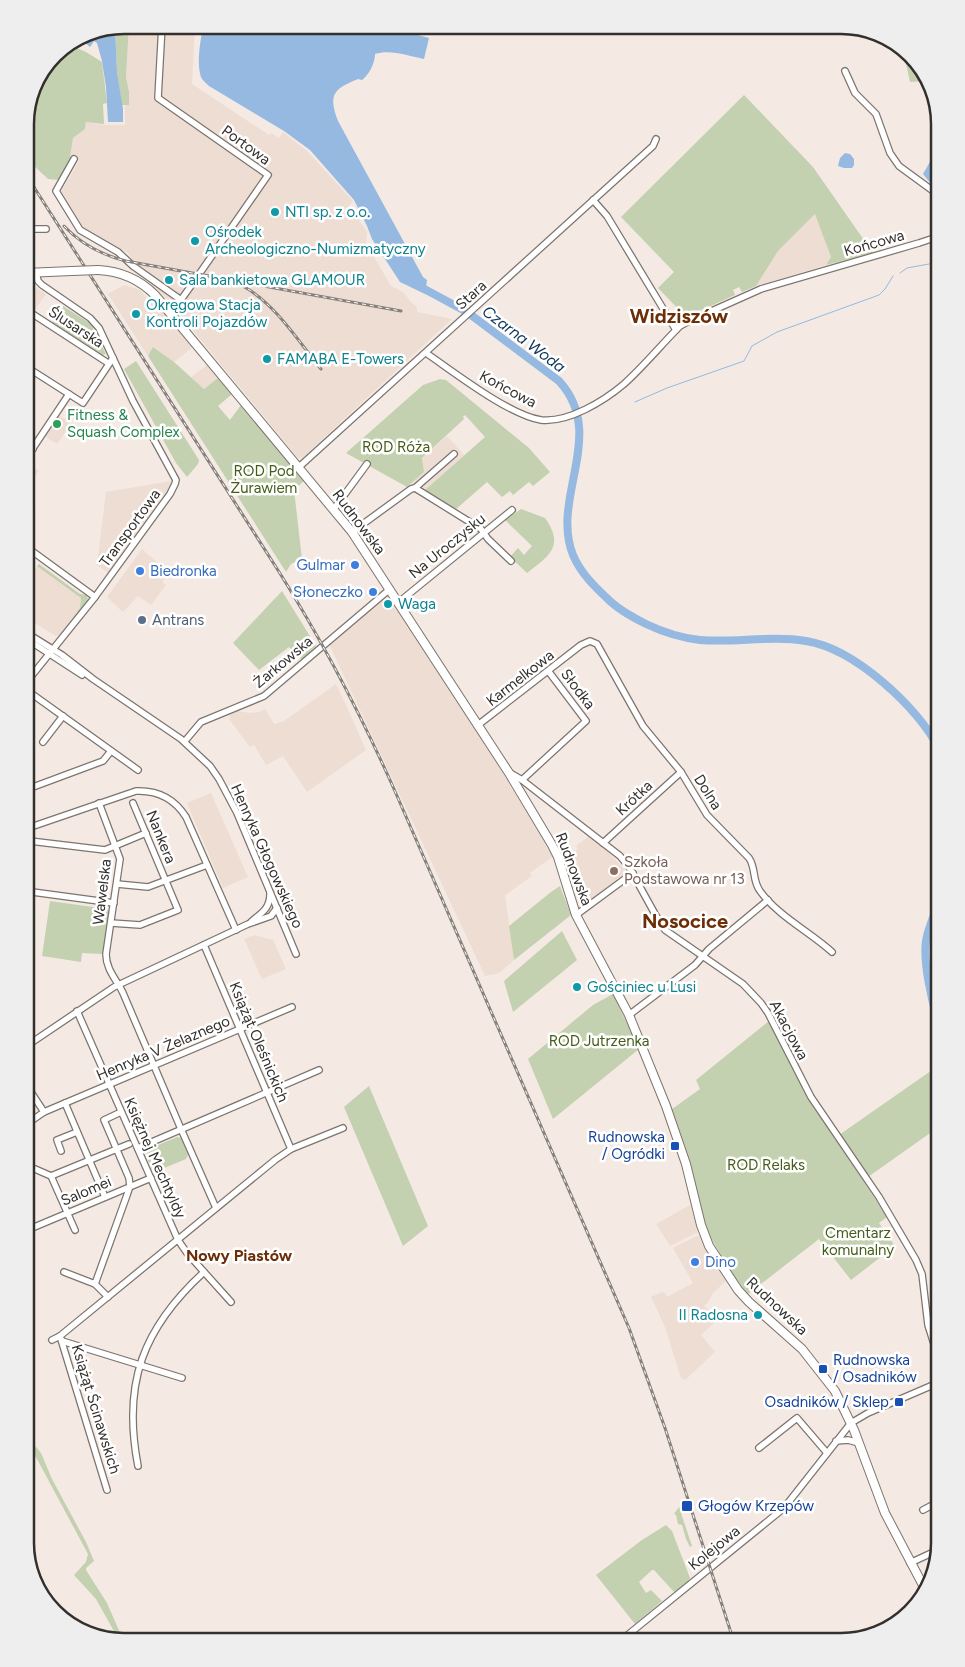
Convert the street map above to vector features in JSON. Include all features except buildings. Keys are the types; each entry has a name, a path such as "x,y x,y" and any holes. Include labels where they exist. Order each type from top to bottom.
{"main road":[{"name":"Rudnowska","path":"36,272 98,270 116,272 134,278 148,288 352,532 509,773 556,853 576,915 629,1015 679,1142 700,1226 709,1246 746,1300 789,1336 812,1359 835,1391 860,1443 885,1513 921,1583"}],"street":[{"name":"Portowa","path":"162,34 158,98 268,175 181,300 170,312"},
{"path":"845,72 855,93 876,114 886,145 899,166 931,189"},
{"name":"Stara","path":"299,467 653,146 656,139"},
{"path":"74,159 56,191 77,226 85,233 126,257 133,266 181,300"},
{"path":"594,200 607,216 676,330"},
{"path":"34,229 46,229"},
{"name":"Końcowa","path":"426,353 485,393 530,417 553,420 572,415 592,406 623,384 676,330 687,322 761,290 931,239"},
{"name":"Transportowa","path":"34,673 96,596 170,494 175,484 174,475 110,360 99,328 95,322 42,285 38,281 36,272"},
{"name":"Ślusarska","path":"34,314 110,360"},
{"path":"34,372 84,403 110,360"},
{"path":"34,447 69,394"},
{"path":"352,532 415,488 454,454"},
{"path":"334,509 367,464"},
{"path":"415,488 477,526 512,561"},
{"name":"Na Uroczysku","path":"399,602 512,510"},
{"path":"34,553 96,596"},
{"name":"Żarkowska","path":"185,741 198,724 204,720 264,696 390,589"},
{"name":"Henryka Głogowskiego","path":"34,639 81,674 93,679 185,741 210,766 228,794 296,954"},
{"name":"Dolna","path":"575,650 587,642 597,644 639,720 681,772 707,815 750,858 756,884 768,900 784,915 832,952"},
{"name":"Henryka Głogowskiego","path":"34,643 52,652"},
{"name":"Karmelkowa","path":"478,725 549,672 575,650"},
{"name":"Słodka","path":"522,780 586,721 549,672"},
{"path":"34,695 138,770"},
{"path":"43,742 63,716"},
{"path":"34,787 103,761 112,751"},
{"name":"Krótka","path":"603,843 681,772"},
{"name":"Akacjowa","path":"509,773 522,780 620,856 633,873 661,924 671,934 743,984 761,1003 811,1096 879,1197 916,1260 922,1274 928,1325 931,1334"},
{"path":"34,826 136,791 155,792 165,796 174,802 186,817 236,930"},
{"name":"Wawelska","path":"99,803 116,846 120,864 106,959 216,1208"},
{"name":"Nankera","path":"111,923 140,925 178,910 134,803"},
{"path":"34,841 105,850 146,833"},
{"path":"117,884 148,887 207,865"},
{"path":"576,915 633,873"},
{"path":"34,892 114,903"},
{"path":"266,915 270,892"},
{"path":"629,1015 695,965 709,949 768,900"},
{"path":"34,1041 119,985 266,915 274,914 277,908"},
{"path":"266,915 285,927"},
{"name":"Książąt Oleśnickich","path":"204,945 291,1149"},
{"name":"Henryka V Żelaznego","path":"34,1118 44,1112 292,1007"},
{"name":"Księżnej Mechtyldy","path":"77,1011 178,1240 232,1302"},
{"path":"138,1148 319,1070"},
{"path":"34,1097 44,1112"},
{"path":"65,1103 105,1197"},
{"path":"95,1284 130,1186 129,1178 104,1120 121,1112"},
{"path":"61,1339 108,1297 274,1160 291,1149 343,1128"},
{"path":"62,1151 57,1140 77,1132"},
{"path":"51,1176 129,1144"},
{"path":"34,1169 51,1176 75,1230"},
{"name":"Salomei","path":"34,1227 151,1178"},
{"path":"64,1272 95,1284 108,1297"},
{"path":"138,1466 132,1418 134,1388 140,1365 152,1335 163,1318 184,1291 204,1272"},
{"path":"52,1340 61,1339 182,1378"},
{"name":"Książąt Ścinawskich","path":"61,1339 107,1490"},
{"path":"851,1423 868,1413 931,1386"},
{"path":"759,1448 797,1418 827,1453"},
{"name":"Kolejowa","path":"630,1633 784,1508 851,1423"},
{"path":"836,1442 848,1440 860,1443"},
{"path":"923,1510 931,1506"},
{"path":"910,1563 930,1554"}],"shaded area":[{"path":"128,34 195,34 192,84 269,135 271,133 279,138 283,132 308,152 353,201 349,206 367,232 366,243 391,286 403,292 417,307 417,312 452,319 302,458 298,458 172,305 151,283 136,273 137,267 128,253 86,230 61,192 79,161 70,157 73,138 85,129 86,122 105,125 125,125 125,105 129,105 126,77"},
{"path":"816,213 831,257 826,265 756,286 778,251"},
{"path":"124,285 140,290 157,310 163,311 193,347 174,362 154,348 148,356 108,294"},
{"path":"34,287 46,294 34,311"},
{"path":"207,365 218,378 204,389 191,377"},
{"path":"58,415 72,423 57,444 46,437 46,434"},
{"path":"447,436 464,455 425,490 420,485 411,484 424,472 422,459"},
{"path":"34,468 39,471 34,478"},
{"path":"171,481 167,491 108,573 97,565 106,492"},
{"path":"142,549 169,573 162,582 166,585 151,605 138,596 123,612 107,597"},
{"path":"39,564 81,598 80,608 61,635 56,636 34,623 34,568"},
{"path":"383,598 392,600 535,825 552,857 530,873 532,876 505,895 514,960 499,973 485,976 329,644"},
{"path":"336,684 366,750 307,792 283,756 266,765 254,745 250,747 229,719 230,715 237,711 250,713 265,709 274,724 284,721"},
{"path":"211,793 248,877 223,888 187,803"},
{"path":"589,836 602,846 627,872 580,908 564,860 578,849 576,846"},
{"path":"255,935 273,940 286,969 262,979 244,939"},
{"path":"690,1205 698,1232 670,1246 656,1224"},
{"path":"699,1235 711,1259 726,1281 713,1293 704,1306 717,1320 701,1335 715,1352 685,1380 681,1378 665,1327 651,1297 662,1292 667,1297 693,1283 673,1248"}],"green space":[{"path":"115,34 128,34 126,77 129,105 122,105 117,72"},
{"path":"76,48 102,62 107,103 103,104 104,124 86,122 85,129 73,138 71,158 59,180 48,179 34,166 34,118 37,100 43,84 52,69 64,56"},
{"path":"905,60 920,81 910,82"},
{"path":"744,95 813,167 873,253 826,265 831,257 815,214 778,251 756,286 742,292 739,287 733,290 735,295 686,317 658,288 674,272 621,217"},
{"path":"63,306 91,324 106,354 102,355 52,323"},
{"name":"ROD Pod Żurawiem","path":"153,347 174,362 204,389 218,378 232,394 218,406 230,420 241,405 304,481 294,490 302,559 291,564 286,572 148,356"},
{"path":"136,361 199,460 187,477 176,463 124,369"},
{"name":"ROD Róża","path":"440,379 446,380 529,448 550,472 533,486 529,482 513,495 510,491 502,497 487,482 455,510 425,490 485,437 465,415 464,419 422,458 424,472 407,487 346,453 423,385"},
{"path":"521,509 545,518 554,536 552,550 548,556 527,573 510,557 518,548 524,555 532,546 505,520"},
{"path":"39,564 80,594 87,595 88,601 61,635 80,608 81,598 37,566"},
{"path":"282,591 316,646 302,660 289,647 259,670 233,643"},
{"path":"560,886 571,915 514,960 509,926"},
{"path":"50,901 107,909 109,911 103,954 82,953 81,962 42,956"},
{"path":"562,931 577,960 513,1012 504,981"},
{"name":"ROD Jutrzenka","path":"613,994 639,1049 553,1119 528,1059 593,1005"},
{"name":"ROD Relaks","path":"769,1021 805,1093 887,1217 879,1223 895,1246 851,1280 819,1239 748,1294 733,1275 709,1235 704,1222 690,1160 672,1109 700,1089 696,1080"},
{"path":"931,1071 931,1132 868,1177 839,1135"},
{"path":"369,1086 428,1226 403,1246 344,1107"},
{"path":"177,1137 181,1138 188,1155 186,1159 157,1171 152,1170 146,1155 149,1149"},
{"path":"34,1445 41,1453 52,1479 86,1542 94,1561 86,1570 107,1603 120,1633 115,1633 96,1599 74,1575 86,1562 88,1554 34,1455"},
{"path":"679,1507 692,1546 690,1547 682,1525 678,1524 674,1514"},
{"path":"666,1525 672,1531 690,1578 685,1586 674,1592 652,1570 639,1582 646,1593 651,1590 662,1601 635,1624 596,1575 642,1540"}],"water":[{"path":"115,34 117,72 123,109 123,122 108,122 102,61 97,43 94,41 90,47 85,43 106,35"},
{"path":"202,34 414,34 429,38 424,59 387,52 375,54 373,65 365,78 343,86 338,90 333,99 338,121 423,277 427,280 425,294 400,282 372,239 354,200 310,150 284,131 209,86 202,79 199,58"},
{"path":"845,153 850,154 854,159 852,168 838,166 840,158"},
{"path":"931,160 931,184 923,174"}],"waterway":[{"path":"900,273 907,268 931,264"},
{"path":"635,402 667,388 744,361 752,346 777,332 879,295 893,276"},
{"name":"Czarna Woda","path":"417,285 467,312 559,381 573,401 579,423 579,444 568,511 568,533 573,555 580,568 594,586 611,602 646,624 686,638 713,641 793,639 825,646 845,655 883,682 901,699 931,735"},
{"name":"Czarna Woda","path":"931,922 927,936 926,957 931,995"}],"railway":[{"path":"34,187 297,601 341,680 368,734 394,789 629,1328 665,1428 731,1633"},
{"path":"64,226 92,248 126,261 401,311"},
{"path":"241,285 253,292 275,312 321,369"}],"place":[{"name":"NTI sp. z o.o.","path":"275,212"},
{"name":"Ośrodek Archeologiczno-Numizmatyczny","path":"195,241"},
{"name":"Sala bankietowa GLAMOUR","path":"169,280"},
{"name":"Okręgowa Stacja Kontroli Pojazdów","path":"136,314"},
{"name":"FAMABA E-Towers","path":"267,359"},
{"name":"Fitness & Squash Complex","path":"57,424"},
{"name":"Gulmar","path":"355,565"},
{"name":"Biedronka","path":"140,571"},
{"name":"Słoneczko","path":"373,592"},
{"name":"Waga","path":"388,604"},
{"name":"Antrans","path":"142,620"},
{"name":"Szkoła Podstawowa nr 13","path":"614,871"},
{"name":"Gościniec u Lusi","path":"577,987"},
{"name":"Rudnowska / Ogródki","path":"675,1146"},
{"name":"Dino","path":"695,1262"},
{"name":"II Radosna","path":"758,1315"},
{"name":"Rudnowska / Osadników","path":"823,1369"},
{"name":"Osadników / Sklep","path":"899,1402"},
{"name":"Głogów Krzepów","path":"687,1506"}],"district":[{"name":"Widziszów","path":"679,316"},
{"name":"Nosocice","path":"685,921"},
{"name":"Nowy Piastów","path":"239,1255"}],"park label":[{"name":"Cmentarz komunalny","path":"858,1242"}]}
